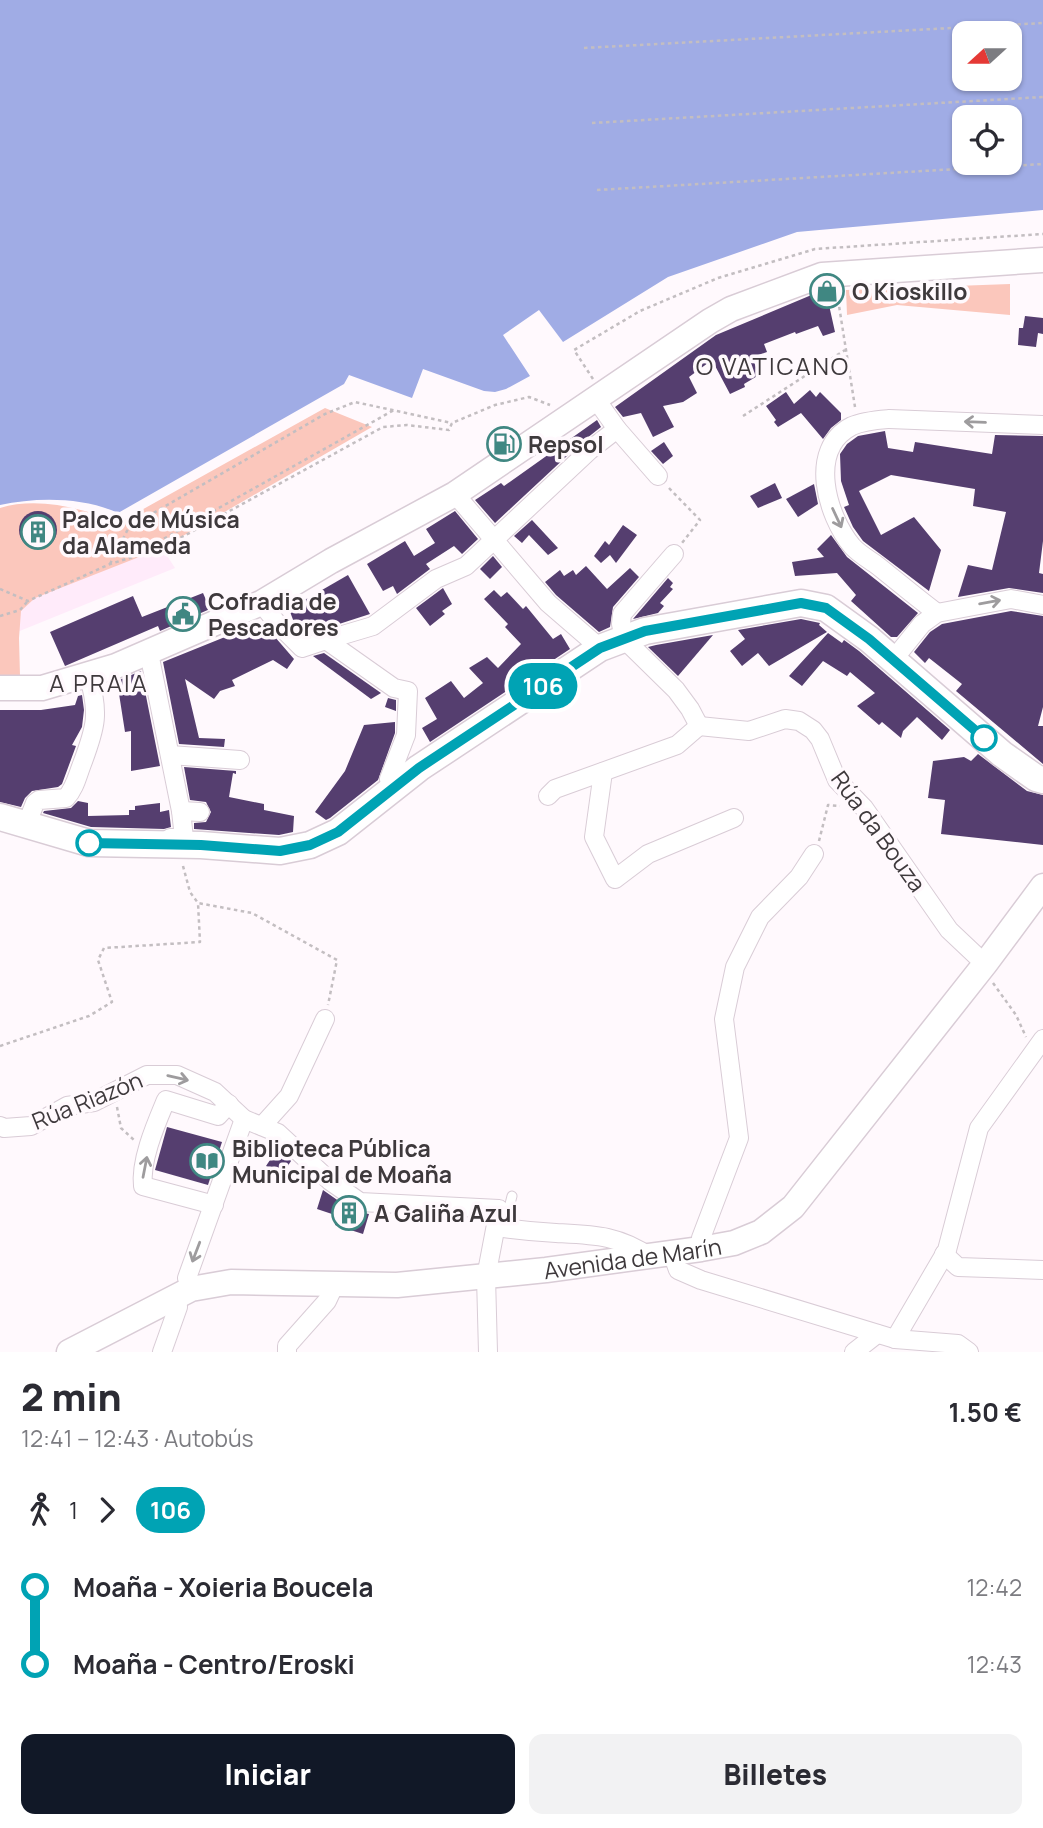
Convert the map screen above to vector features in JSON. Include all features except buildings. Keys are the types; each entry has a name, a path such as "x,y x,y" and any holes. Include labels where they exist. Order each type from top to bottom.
{"main road":[{"path":"0,817 89,843 176,855 280,851 310,845 338,832 392,788 612,644 645,631 801,603 826,608 869,639 1002,754 1043,780"}],"street":[{"path":"0,688 42,688 88,674 149,653 261,603 331,561 455,494 731,309 796,283 834,273 1043,260"},
{"path":"595,398 617,429 658,476"},
{"path":"937,613 852,547 825,488 827,455 846,430 860,424 889,419 1043,425"},
{"path":"261,603 302,648 373,626 436,579 466,566 493,538 617,429"},
{"path":"455,494 548,603 677,690 699,726 677,745 555,789 548,796"},
{"path":"612,644 621,624 622,614 674,554"},
{"path":"893,660 922,624 937,613 1011,598 1043,605"},
{"path":"326,640 394,688 408,691 406,736 389,779 392,788"},
{"path":"149,653 181,811 184,838 170,837 176,855"},
{"path":"26,825 35,803 39,800 66,798 74,789 96,726 93,691 88,674"},
{"name":"Rúa da Bouza","path":"699,726 749,731 785,719 805,724 820,739 837,780 863,808 949,930 985,964"},
{"path":"170,755 240,760"},
{"path":"603,772 594,837 615,878 648,855 734,818"},
{"path":"181,811 200,812"},
{"path":"701,1249 701,1238 739,1138 724,1019 735,967 760,917 799,877 814,853"},
{"name":"Avenida de Marín","path":"69,1352 184,1293 231,1282 397,1285 486,1277 701,1249 734,1243 761,1232 793,1207 985,964 1043,886"},
{"path":"262,1126 289,1096 325,1018"},
{"path":"895,1339 947,1250 979,1128 1038,1046"},
{"name":"Rúa Riazón","path":"0,1126 31,1126 67,1106 94,1102 147,1074 177,1075 215,1091 244,1119"},
{"path":"214,1205 143,1186 142,1176 156,1123 166,1100 218,1116 229,1104"},
{"path":"162,1352 244,1119 278,1133 330,1181 360,1202 499,1209 500,1228 486,1277 488,1352"},
{"path":"500,1228 589,1234 621,1241 661,1255 678,1270 701,1280 895,1339 958,1344 969,1352"},
{"path":"944,1254 958,1267 1043,1270"},
{"path":"287,1352 287,1346 327,1301 335,1284"},
{"path":"854,1352 877,1334"}],"lane":[{"path":"500,1228 512,1196"}],"path":[{"path":"584,48 1043,23"},
{"path":"592,123 1043,97"},
{"path":"597,190 1043,164"},
{"path":"834,273 853,401 860,424"},
{"path":"743,416 845,350"},
{"path":"110,564 129,527 326,414 355,402 452,423 495,405 529,397 552,406"},
{"path":"162,548 158,542 394,410"},
{"path":"0,616 20,610 28,601 110,564 162,548 383,427 407,425 449,430 452,423"},
{"path":"658,476 700,520 674,554"},
{"path":"0,589 28,601"},
{"path":"814,853 823,830 828,804 863,808"},
{"path":"0,1046 89,1016 112,1002 98,960 104,948 200,942 198,903 190,892 176,855"},
{"path":"198,903 252,913 337,960 325,1018"},
{"path":"985,964 992,981 1038,1046"},
{"path":"113,1092 121,1128 133,1139 150,1147"}],"shaded area":[{"path":"1010,284 1010,315 897,305 847,315 846,290"},
{"path":"325,408 372,427 162,548 35,598 21,611 20,676 0,676 0,508 30,503 45,504 76,509 120,522"},
{"path":"96,514 120,522 162,548 175,568 0,639 42,557"}],"water":[{"path":"0,0 1043,0 1043,210 797,232 668,277 563,342 539,310 503,335 530,376 506,389 484,391 423,369 412,398 349,375 344,384 118,513 75,501 29,501 0,505"}],"bus line":[{"name":"106","path":"89,843 201,845 280,851 310,845 338,832 419,768 600,648 645,631 801,603 826,608 869,639 984,738"}],"place":[{"name":"O Kioskillo","path":"827,291"},
{"name":"Repsol","path":"504,444"},
{"name":"Palco de Música da Alameda","path":"38,532"},
{"name":"Cofradia de Pescadores","path":"183,614"},
{"name":"Biblioteca Pública Municipal de Moaña","path":"207,1161"},
{"name":"A Galiña Azul","path":"349,1213"}],"district":[{"name":"O VATICANO","path":"773,365"},
{"name":"A PRAIA","path":"99,682"}]}
